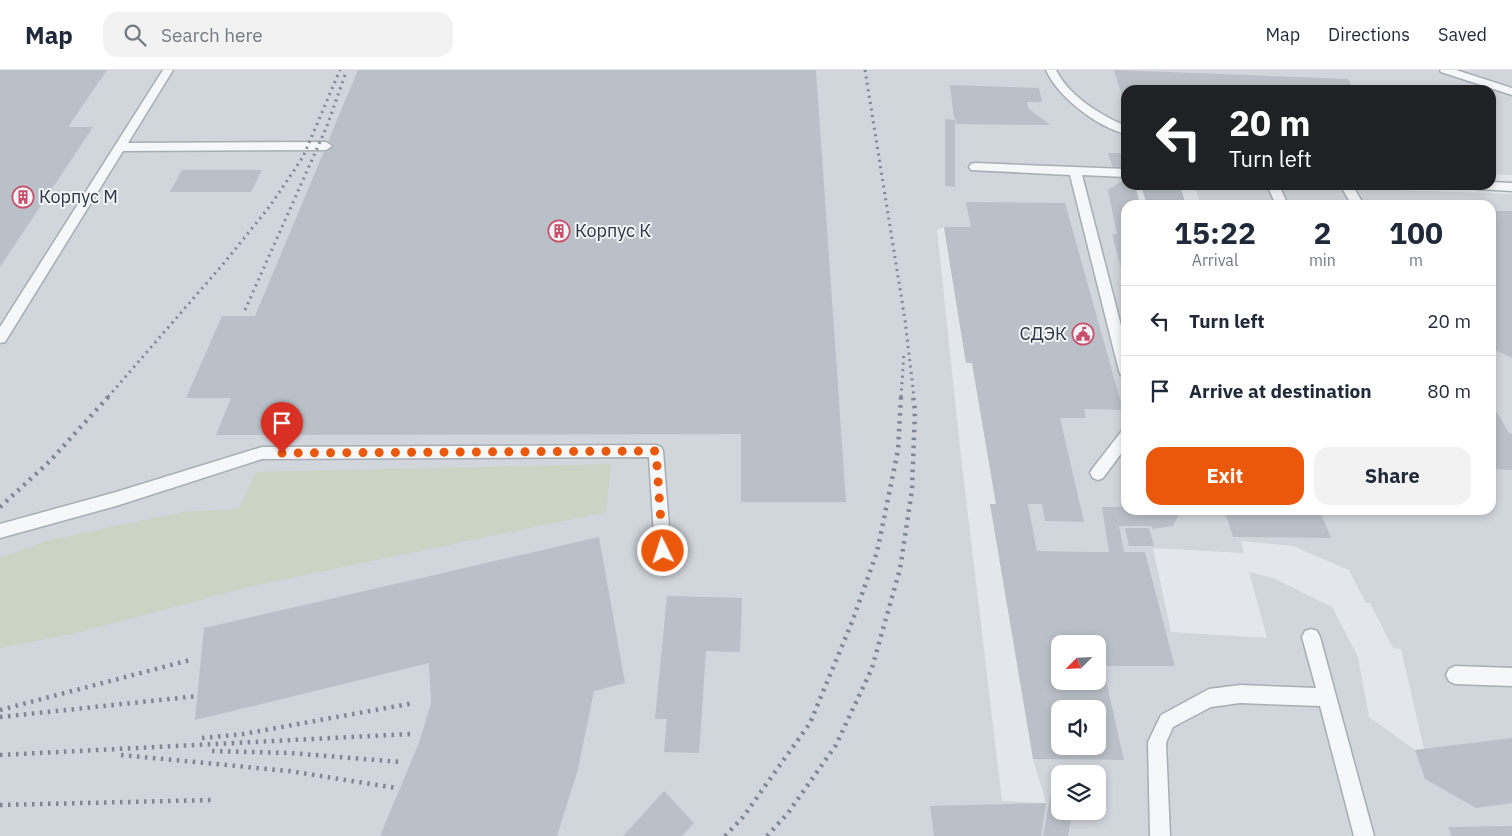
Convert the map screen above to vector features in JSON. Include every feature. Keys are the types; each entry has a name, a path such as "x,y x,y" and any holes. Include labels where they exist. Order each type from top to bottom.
{"lane":[{"path":"0,338 168,70"},
{"path":"1051,70 1063,89 1098,116 1121,128"},
{"path":"1445,70 1491,85"},
{"path":"1496,87 1512,92"},
{"path":"120,147 326,146"},
{"path":"975,167 1121,172"},
{"path":"1074,170 1121,352"},
{"path":"1496,186 1512,186"},
{"path":"1098,473 1121,443"},
{"path":"0,531 116,499 262,453 656,451 663,551"},
{"path":"1311,637 1364,836"},
{"path":"1455,675 1512,677"},
{"path":"1160,836 1157,742 1168,721 1209,698 1240,694 1327,697"}],"shaded area":[{"path":"0,70 1512,70 1512,175 1496,174 1496,85 1121,85 1121,190 1136,190 1139,200 1121,200 1121,515 1226,515 1233,537 1331,538 1322,515 1496,515 1496,200 1199,200 1196,190 1398,190 1512,194 1512,836 0,836","holes":["944,227 966,363 972,363 996,504 1028,504 1037,551 1145,552 1175,665 1106,666 1106,679 1124,760 1033,759 1046,803 1002,801 961,457 937,230","1241,541 1293,546 1349,570 1366,603 1370,603 1393,648 1401,649 1424,749 1415,750 1369,717 1358,657 1332,607 1273,578 1249,572 1267,638 1171,632 1153,548 1244,553"]}],"green space":[{"path":"611,464 606,512 253,586 72,634 0,648 0,558 50,540 183,512 239,509 256,472"}],"building":[{"name":"Корпус М","path":"0,70 107,70 68,127 93,127 0,267"},
{"name":"Корпус К","path":"358,70 816,70 846,502 741,502 741,434 216,435 231,398 186,398 222,316 255,316"},
{"path":"1114,70 1348,79 1351,85 1121,85 1121,93"},
{"path":"950,85 1039,88 1042,102 1027,102 1028,108 1050,125 956,124"},
{"path":"945,119 955,120 955,187 945,186"},
{"path":"1108,153 1121,153 1121,168 1113,168"},
{"path":"182,170 262,170 251,192 170,192"},
{"path":"1121,182 1121,190 1136,190 1139,200 1121,200 1121,268 1112,234 1117,234 1108,190"},
{"path":"1142,190 1181,190 1184,200 1146,200"},
{"path":"966,202 1065,203 1121,403 1121,410 1084,409 1086,418 1060,418 1084,522 1045,521 1042,504 1028,504 1037,551 1109,552 1102,507 1121,507 1121,515 1178,515 1173,526 1152,529 1151,526 1119,526 1124,552 1145,552 1175,666 1106,666 1106,635 1051,635 1051,690 1106,690 1106,679 1124,760 1033,759 990,504 996,504 972,363 966,363 944,227 971,227"},
{"path":"1496,211 1512,211 1512,358 1496,350"},
{"path":"1496,411 1509,433 1512,433 1512,470 1496,469"},
{"path":"1226,515 1322,515 1331,538 1233,537"},
{"path":"1125,528 1149,528 1154,546 1129,546"},
{"path":"599,537 625,683 594,691 578,769 557,836 380,836 419,743 431,703 429,663 195,720 204,628"},
{"path":"667,596 742,598 740,652 706,651 699,753 664,752 667,719 655,719"},
{"path":"1512,738 1512,803 1476,808 1425,779 1415,750"},
{"path":"664,791 694,823 682,836 623,836"},
{"path":"1051,793 1051,820 1071,820 1068,836 1043,836"},
{"path":"1046,803 1041,836 934,836 930,806"},
{"path":"1512,826 1512,836 1452,836 1448,827"}],"railway":[{"path":"108,397 224,263 270,206 303,157 340,70"},
{"path":"865,70 905,320 914,397"},
{"path":"245,310 327,126 345,75"},
{"path":"901,397 904,352"},
{"path":"0,507 49,462 109,396"},
{"path":"725,836 743,817 810,723 852,622 877,552 898,450 901,396"},
{"path":"767,836 788,813 836,745 872,668 900,569 912,490 915,410 913,396"},
{"path":"0,710 190,660"},
{"path":"0,717 198,696"},
{"path":"202,738 243,734 414,703"},
{"path":"0,755 410,734"},
{"path":"212,751 290,753 401,762"},
{"path":"121,755 289,771 396,788"},
{"path":"0,805 212,800"}],"place":[{"name":"Корпус М","path":"23,197"},
{"name":"Корпус К","path":"559,231"},
{"name":"СДЭК","path":"1083,334"}],"route":[{"path":"282,453 656,451 663,551"}]}
